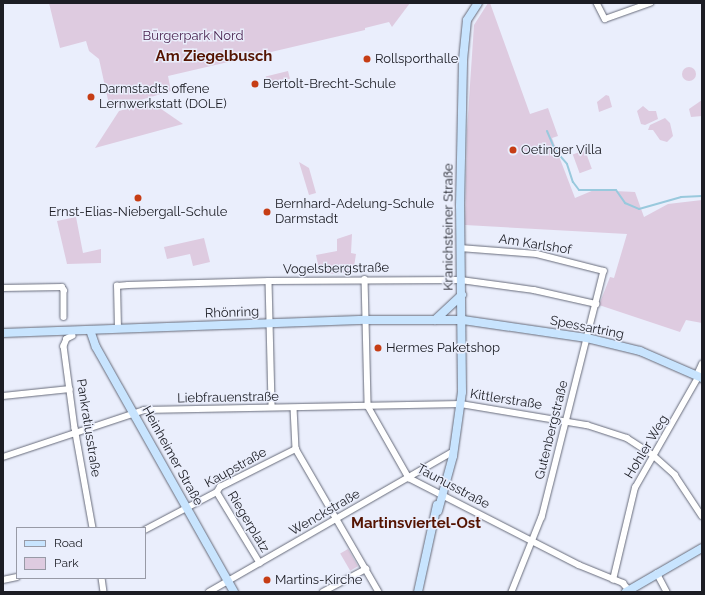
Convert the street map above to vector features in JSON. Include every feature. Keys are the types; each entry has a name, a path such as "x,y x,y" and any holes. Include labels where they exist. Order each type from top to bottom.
{"main road":[{"name":"Kranichsteiner Straße","path":"418,592 452,452 461,404 463,320 460,248 463,60 467,20 478,3"},
{"path":"435,320 462,295"},
{"name":"Rhönring","path":"3,333 366,320 463,320"},
{"name":"Spessartring","path":"463,320 587,338 640,351 699,376"},
{"name":"Heinheimer Straße","path":"90,330 95,343 187,508 231,579 234,592"},
{"path":"27,333 32,337 83,336 95,343"},
{"path":"628,591 702,548"}],"street":[{"path":"597,3 605,20 650,3"},
{"name":"Am Karlshof","path":"460,248 537,254 604,271"},
{"name":"Gutenbergstraße","path":"512,592 534,541 604,271"},
{"name":"Vogelsbergstraße","path":"118,329 117,286 365,279 461,280 534,290 596,304"},
{"name":"Taunusstraße","path":"365,279 368,406 409,478 614,580 628,591"},
{"path":"269,281 272,407"},
{"path":"3,288 60,287 64,290 64,317"},
{"name":"Pankratiusstraße","path":"73,336 67,339 64,346 75,432 93,527"},
{"name":"Hohler Weg","path":"614,580 634,488 699,376 702,364"},
{"path":"3,396 70,389"},
{"name":"Liebfrauenstraße","path":"3,457 134,412 272,407 294,408 461,404"},
{"name":"Kittlerstraße","path":"461,404 565,421 627,438 654,455 675,474 702,516"},
{"path":"294,408 296,450 379,592"},
{"name":"Kaupstraße","path":"146,529 217,492 220,487 296,450"},
{"name":"Wenckstraße","path":"209,592 452,452"},
{"name":"Riegerplatz","path":"217,492 260,563"},
{"path":"323,592 366,569"},
{"path":"657,573 667,592"},
{"path":"3,580 16,577"},
{"path":"102,579 104,592"}],"green space":[{"name":"Bürgerpark Nord","path":"49,3 410,3 392,27 389,22 365,28 365,30 168,76 171,91 110,109 99,59 89,51 86,41 60,48"},
{"path":"488,3 490,3 530,114 548,108 558,136 552,138 575,198 594,190 635,192 644,217 668,204 702,200 702,323 686,320 680,332 599,305 610,277 614,278 627,234 465,225 467,130 474,25"},
{"path":"686,67 692,67 696,71 696,77 692,81 686,81 682,77 682,71"},
{"path":"288,71 290,79 268,84 266,77"},
{"path":"606,95 609,96 612,107 599,112 597,102"},
{"path":"702,100 702,116 691,117 689,109"},
{"path":"151,102 183,124 95,148 119,111"},
{"path":"643,106 649,111 656,111 658,119 645,125 641,124 637,111"},
{"path":"665,118 670,123 673,136 667,142 660,140 653,130 648,130 650,125"},
{"path":"585,150 592,169 580,173 573,154"},
{"path":"299,162 309,168 316,193 309,195"},
{"path":"76,217 83,253 101,249 101,263 67,264 57,221"},
{"path":"352,234 351,253 356,254 353,273 320,274 316,255 337,251 337,239"},
{"path":"204,238 210,262 193,266 190,254 167,259 164,247"},
{"path":"348,549 358,566 350,571 340,554"}],"waterway":[{"path":"547,131 555,150 567,164 573,182 579,190 616,190 625,203 639,209 681,197 702,196"}],"place":[{"name":"Rollsporthalle","path":"367,59"},
{"name":"Bertolt-Brecht-Schule","path":"255,84"},
{"name":"Darmstadts offene Lernwerkstatt (DOLE)","path":"91,97"},
{"name":"Oetinger Villa","path":"513,150"},
{"name":"Ernst-Elias-Niebergall-Schule","path":"138,198"},
{"name":"Bernhard-Adelung-Schule Darmstadt","path":"267,212"},
{"name":"Hermes Paketshop","path":"378,348"},
{"name":"Martins-Kirche","path":"267,580"}],"district":[{"name":"Am Ziegelbusch","path":"214,57"},
{"name":"Martinsviertel-Ost","path":"416,524"}]}
